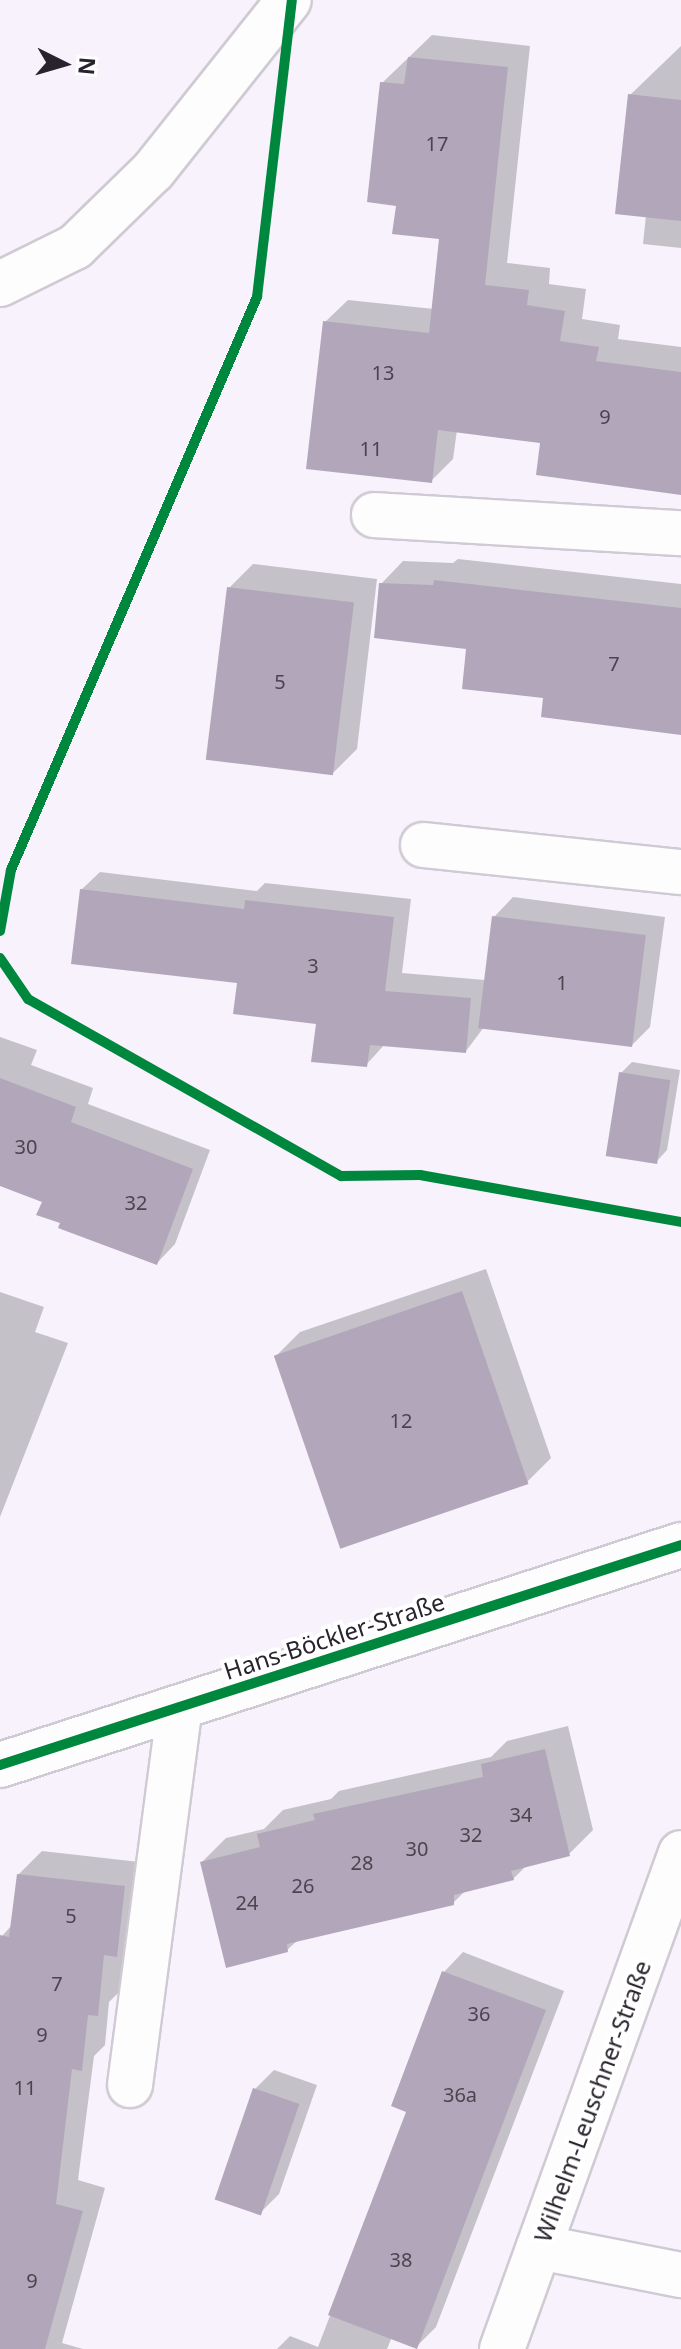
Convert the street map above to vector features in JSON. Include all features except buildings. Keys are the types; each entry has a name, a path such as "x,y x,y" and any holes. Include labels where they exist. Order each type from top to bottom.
{"street":[{"path":"0,284 75,247 153,171 289,0"},
{"path":"374,515 681,533"},
{"path":"423,845 681,872"},
{"name":"Hans-Böckler-Straße","path":"0,1765 681,1545"},
{"path":"130,2085 180,1707"},
{"name":"Wilhelm-Leuschner-Straße","path":"502,2349 681,1853"},
{"path":"539,2247 681,2275"}],"cycle path":[{"path":"0,931 11,870 257,297 292,0"},
{"path":"0,958 28,999 341,1176 420,1175 681,1222"},
{"path":"0,1765 681,1545"}]}
